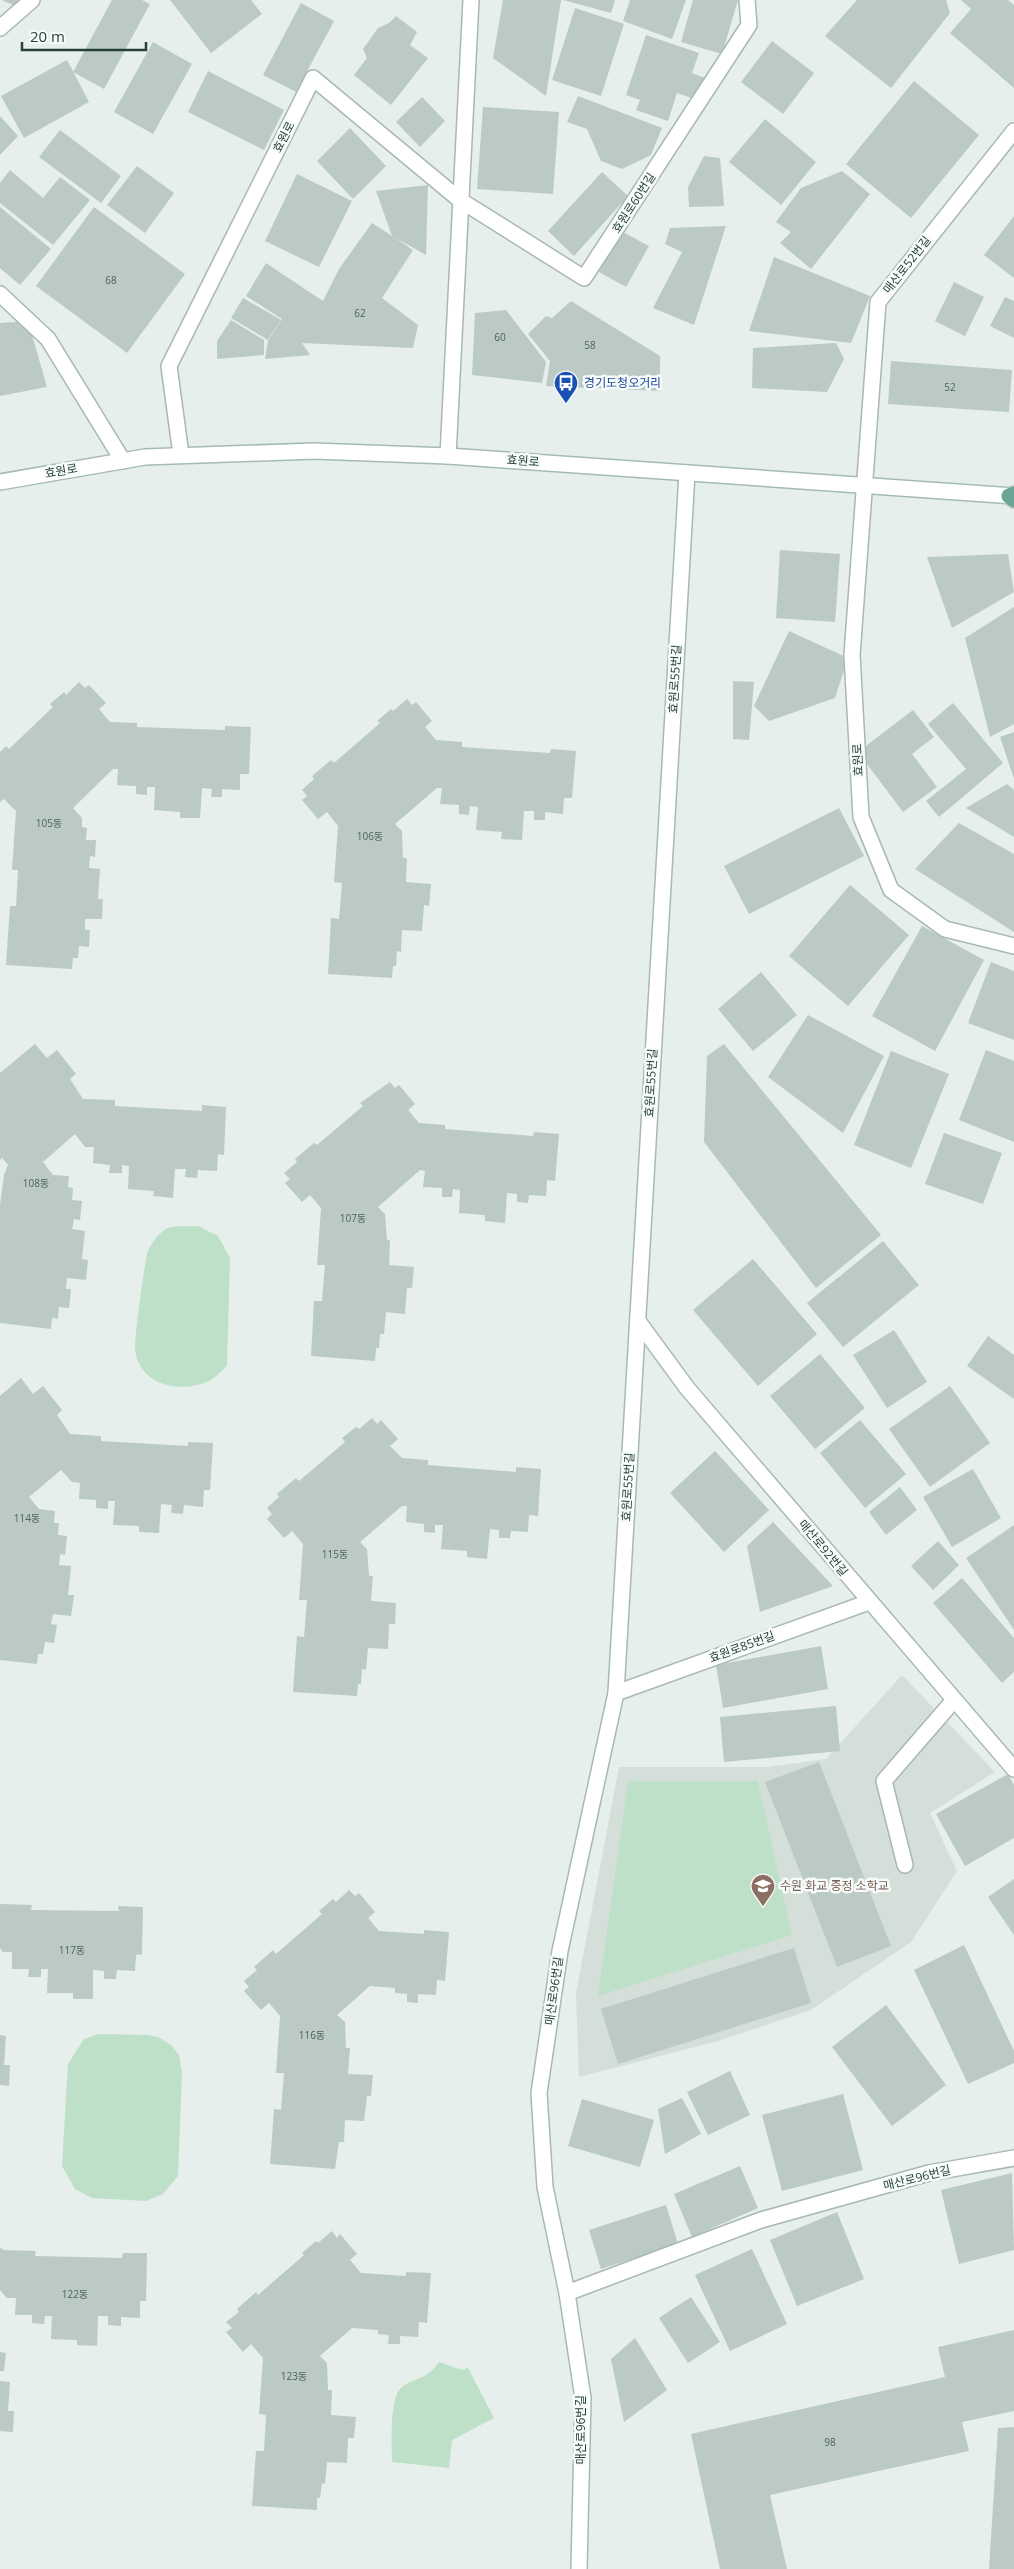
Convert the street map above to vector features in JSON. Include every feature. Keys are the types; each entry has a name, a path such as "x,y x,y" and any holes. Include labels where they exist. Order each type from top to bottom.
{"street":[{"path":"0,28 32,0"},
{"path":"448,456 470,0"},
{"name":"효원로60번길","path":"460,200 584,278 749,25 747,0"},
{"name":"효원로","path":"181,456 169,366 313,78 460,200"},
{"name":"매산로52번길","path":"864,486 878,302 1014,131"},
{"path":"0,294 48,339 123,461"},
{"name":"효원로","path":"0,482 144,457 314,452 448,456 1013,497"},
{"name":"효원로55번길","path":"616,1692 687,473"},
{"name":"효원로","path":"864,486 852,655 861,817 891,890 944,929 1014,946"},
{"name":"매산로92번길","path":"638,1321 687,1388 1014,1769"},
{"name":"효원로85번길","path":"616,1692 869,1602"},
{"name":"매산로96번길","path":"579,2569 582,2398 567,2293 545,2187 539,2093 560,1951 616,1692"},
{"path":"905,1866 884,1781 954,1700"},
{"name":"매산로96번길","path":"567,2293 761,2220 929,2173 1014,2158"}],"shaded area":[{"name":"수원 화교 중정 소학교","path":"902,1675 995,1772 930,1813 957,1871 911,1942 811,2010 718,2041 579,2077 576,1993 619,1767 767,1767 826,1759"}],"green space":[{"path":"198,1226 218,1236 230,1258 227,1366 209,1381 198,1385 186,1387 163,1384 153,1379 144,1371 138,1362 135,1349 142,1283 148,1251 159,1235 171,1227"},
{"path":"628,1781 758,1781 792,1935 598,1996"},
{"path":"99,2034 158,2037 171,2045 179,2055 182,2073 178,2176 163,2194 146,2201 92,2198 75,2189 62,2166 68,2064 84,2039"},
{"path":"439,2362 462,2370 468,2368 494,2418 452,2440 449,2468 392,2462 392,2423 397,2393 406,2384 430,2372"}],"building":[{"path":"2,0 20,0 17,7"},
{"path":"112,0 142,0 150,4 104,89 73,72"},
{"path":"170,0 251,0 262,14 211,53"},
{"path":"503,0 561,0 546,96 493,58"},
{"path":"563,0 615,0 611,13"},
{"path":"630,0 686,0 672,39 623,21"},
{"path":"693,0 738,0 722,54 681,42"},
{"path":"857,0 946,0 950,13 891,88 825,36"},
{"path":"961,0 1008,0 1014,5 1014,88 950,33 971,9"},
{"path":"301,3 334,21 296,92 263,75"},
{"path":"575,8 624,24 601,96 552,80"},
{"path":"396,16 417,32 410,45 428,58 391,105 354,75 367,58 363,49 378,28 389,23"},
{"path":"646,35 699,53 692,73 705,78 698,100 677,93 668,121 636,110 640,100 626,95"},
{"path":"772,41 814,73 783,114 741,82"},
{"path":"153,42 192,64 153,134 114,112"},
{"path":"67,60 89,102 24,138 1,96"},
{"path":"208,71 284,110 264,150 188,112"},
{"path":"914,81 979,135 911,218 846,164"},
{"path":"578,96 662,128 651,155 622,169 601,161 587,129 567,122"},
{"path":"422,97 445,121 420,147 396,122"},
{"path":"483,107 559,112 553,194 477,189"},
{"path":"0,116 18,136 0,155"},
{"path":"765,119 816,162 781,205 729,162"},
{"path":"350,128 386,166 353,199 317,161"},
{"path":"60,130 121,176 101,203 39,157"},
{"path":"704,156 720,158 724,206 689,207 688,187"},
{"path":"137,166 174,193 145,233 107,205"},
{"path":"10,170 43,198 60,177 90,200 53,245 0,203 0,183"},
{"path":"842,171 870,194 811,269 780,243 791,232 776,222 801,188"},
{"path":"602,172 628,196 574,256 548,231"},
{"path":"297,174 352,201 319,267 265,241"},
{"path":"428,185 426,255 394,237 413,250 382,298 418,325 413,348 302,343 310,355 265,359 268,341 282,319 246,296 266,263 323,301 339,269 372,223 392,236 376,191"},
{"path":"0,207 51,249 20,285 0,268"},
{"path":"94,207 185,274 127,353 36,286"},
{"path":"1014,216 1014,278 984,255"},
{"path":"726,226 694,325 653,308 682,252 665,244 670,228"},
{"path":"621,231 649,246 626,287 599,272"},
{"path":"774,257 870,296 851,343 749,331"},
{"path":"954,282 984,297 965,336 935,321"},
{"path":"1005,297 1014,301 1014,338 990,326"},
{"path":"243,298 281,320 268,340 231,318"},
{"path":"571,301 660,356 660,391 546,386 550,361 528,334 546,316 552,318"},
{"path":"506,310 546,362 542,383 472,375 475,313"},
{"path":"231,320 264,340 264,355 217,359 217,341"},
{"path":"28,321 47,387 0,396 0,323"},
{"path":"836,343 844,359 827,392 752,388 753,348"},
{"path":"891,361 1012,370 1009,412 888,404"},
{"path":"780,550 840,554 835,622 776,618"},
{"path":"1008,554 1014,592 952,628 927,557"},
{"path":"1014,607 1014,724 990,737 965,638"},
{"path":"789,631 848,658 835,698 769,721 754,706"},
{"path":"733,681 754,682 749,740 733,739"},
{"path":"79,682 85,688 89,685 106,703 99,709 110,722 137,723 137,727 225,730 225,726 251,727 249,774 240,774 240,790 222,789 222,797 211,797 212,789 202,788 200,818 180,818 180,812 154,810 155,787 147,787 147,795 136,794 136,786 117,785 118,769 113,769 73,808 82,818 82,827 87,828 86,840 96,840 95,857 90,856 89,868 100,869 98,899 103,899 102,919 85,919 85,930 90,930 89,947 79,946 78,958 73,958 72,969 6,965 10,906 16,906 18,870 12,870 16,811 4,799 0,802 0,752 6,746 9,749 53,707 50,704 64,692 66,695"},
{"path":"407,699 412,705 416,702 432,721 425,727 436,740 462,742 462,747 550,753 551,749 576,751 572,798 564,798 563,814 545,812 545,820 534,820 534,811 524,811 522,840 501,839 502,832 476,830 478,807 470,806 469,815 459,814 459,805 440,804 442,788 437,788 395,824 402,831 403,858 407,858 406,882 431,884 429,906 424,905 422,931 402,930 401,952 397,951 396,966 393,966 392,978 328,974 331,918 339,919 342,883 334,882 338,826 327,812 318,819 302,800 307,796 302,790 314,779 312,776 331,760 334,763 380,723 377,721"},
{"path":"953,703 1003,763 939,817 926,801 966,769 928,724"},
{"path":"913,710 934,737 912,754 937,787 903,812 858,752"},
{"path":"1014,732 1014,779 1000,737"},
{"path":"1007,784 1014,790 1014,837 966,808"},
{"path":"839,808 864,856 749,914 724,866"},
{"path":"959,823 1014,854 1014,932 915,869"},
{"path":"850,885 909,935 848,1006 789,956"},
{"path":"922,926 984,960 935,1051 872,1016"},
{"path":"991,962 1014,971 1014,1040 968,1023"},
{"path":"761,972 797,1015 753,1051 718,1009"},
{"path":"808,1015 884,1056 843,1133 768,1077"},
{"path":"35,1044 47,1058 57,1050 76,1074 70,1079 83,1099 115,1100 115,1106 202,1111 202,1105 226,1107 224,1155 218,1154 217,1171 198,1170 197,1178 185,1177 186,1169 175,1169 173,1198 153,1196 154,1191 128,1189 129,1166 122,1165 122,1173 109,1173 110,1165 93,1163 94,1147 85,1147 75,1134 43,1162 53,1175 69,1176 68,1187 73,1188 72,1200 82,1201 80,1220 74,1219 72,1229 85,1231 82,1259 88,1260 86,1280 67,1278 66,1289 71,1289 69,1308 59,1307 58,1319 52,1318 51,1329 0,1323 0,1205 4,1175 8,1165 2,1158 0,1160 0,1073"},
{"path":"724,1044 881,1235 816,1288 704,1142 707,1056"},
{"path":"986,1050 1014,1061 1014,1142 959,1120"},
{"path":"891,1051 949,1074 911,1168 854,1145"},
{"path":"390,1082 395,1088 399,1085 415,1104 408,1110 419,1123 445,1125 445,1129 533,1136 534,1132 559,1134 555,1181 547,1180 546,1196 529,1195 528,1203 517,1202 517,1194 507,1193 505,1223 485,1221 485,1215 459,1213 460,1190 453,1189 452,1197 442,1197 442,1188 423,1187 425,1171 420,1170 378,1207 385,1214 387,1240 390,1240 389,1265 414,1267 412,1288 407,1288 405,1314 386,1312 384,1334 380,1334 379,1348 376,1348 375,1361 311,1356 314,1301 322,1301 325,1265 317,1265 321,1208 310,1195 302,1202 285,1183 290,1179 284,1173 297,1162 295,1159 314,1143 317,1145 363,1106 360,1103"},
{"path":"944,1133 1002,1153 983,1204 925,1184"},
{"path":"883,1241 919,1285 843,1347 807,1303"},
{"path":"753,1259 817,1334 758,1386 693,1310"},
{"path":"894,1330 927,1382 887,1408 853,1355"},
{"path":"988,1336 1014,1355 1014,1399 967,1366"},
{"path":"820,1354 865,1408 815,1449 770,1396"},
{"path":"21,1378 33,1394 43,1386 62,1410 57,1415 70,1434 101,1436 101,1441 188,1446 188,1442 213,1443 210,1490 204,1490 203,1507 184,1505 183,1514 171,1513 172,1505 161,1504 159,1533 139,1532 139,1526 113,1525 115,1501 108,1501 108,1509 96,1508 96,1500 79,1499 80,1483 72,1482 61,1470 29,1497 39,1509 55,1511 54,1523 59,1523 58,1535 67,1536 65,1555 60,1554 59,1565 71,1566 68,1595 74,1595 71,1616 53,1614 51,1624 57,1625 54,1643 45,1642 43,1654 38,1654 37,1664 0,1660 0,1396"},
{"path":"950,1386 990,1443 930,1487 889,1429"},
{"path":"372,1418 377,1424 381,1420 398,1439 390,1446 402,1458 428,1460 428,1465 516,1472 516,1467 541,1469 538,1516 529,1515 528,1532 511,1531 510,1538 499,1538 499,1530 490,1529 487,1559 467,1557 467,1551 441,1549 443,1525 435,1525 435,1533 424,1532 424,1524 406,1522 407,1506 402,1506 360,1542 367,1549 369,1576 373,1576 371,1601 396,1603 395,1624 389,1624 388,1649 368,1648 366,1670 362,1669 361,1684 358,1684 357,1696 293,1692 297,1636 304,1637 307,1600 299,1600 303,1544 292,1531 284,1538 267,1519 272,1514 267,1508 279,1497 277,1494 296,1478 299,1481 345,1442 342,1438 356,1427 359,1429"},
{"path":"860,1420 906,1474 865,1508 820,1453"},
{"path":"715,1451 769,1510 724,1552 670,1493"},
{"path":"973,1469 1001,1518 952,1547 923,1497"},
{"path":"900,1487 917,1510 886,1535 869,1512"},
{"path":"773,1522 833,1586 760,1612 747,1546"},
{"path":"1014,1525 1014,1630 966,1558"},
{"path":"938,1541 959,1565 933,1590 911,1566"},
{"path":"962,1578 1014,1638 1014,1672 1002,1683 933,1603"},
{"path":"821,1646 828,1689 723,1708 716,1665"},
{"path":"836,1706 840,1751 724,1762 720,1717"},
{"path":"819,1762 891,1946 837,1967 765,1782"},
{"path":"1008,1774 1014,1785 1014,1838 965,1866 936,1814"},
{"path":"1014,1879 1014,1935 988,1897"},
{"path":"349,1890 355,1896 359,1893 375,1912 368,1918 379,1931 424,1934 424,1930 449,1932 445,1981 437,1980 436,1995 418,1994 418,2003 407,2002 407,1994 395,1993 395,1988 370,1986 337,2015 345,2022 346,2048 350,2048 348,2074 373,2075 371,2096 367,2096 364,2121 345,2120 344,2142 339,2142 335,2169 270,2164 274,2109 281,2110 284,2073 276,2073 280,2016 269,2003 261,2010 244,1991 249,1987 244,1981 257,1970 254,1967 273,1950 276,1954 322,1914 319,1911 333,1899 336,1902"},
{"path":"0,1904 32,1905 31,1910 119,1911 118,1906 143,1907 142,1954 136,1955 135,1971 117,1970 116,1979 104,1979 104,1971 93,1970 93,1999 73,1999 73,1993 47,1993 48,1969 41,1969 41,1977 28,1977 29,1969 12,1969 12,1952 3,1952 0,1948"},
{"path":"964,1945 1014,2051 1014,2063 968,2084 914,1970"},
{"path":"794,1948 811,2003 618,2064 601,2009"},
{"path":"886,2005 946,2085 892,2126 832,2047"},
{"path":"0,2035 6,2036 4,2065 10,2065 9,2086 0,2085"},
{"path":"730,2071 750,2115 708,2135 687,2092"},
{"path":"843,2094 863,2170 782,2191 762,2115"},
{"path":"682,2098 701,2134 665,2154 658,2109"},
{"path":"582,2099 654,2120 640,2167 568,2146"},
{"path":"740,2166 758,2208 692,2237 674,2194"},
{"path":"1012,2173 1014,2250 959,2264 941,2190"},
{"path":"666,2205 678,2244 601,2269 589,2230"},
{"path":"837,2212 864,2279 797,2306 770,2240"},
{"path":"332,2231 337,2238 340,2234 357,2254 350,2260 361,2273 406,2276 406,2272 431,2273 427,2323 419,2322 418,2337 400,2336 400,2344 388,2344 389,2335 378,2334 378,2330 352,2328 320,2356 327,2363 328,2390 332,2390 331,2415 356,2417 354,2438 348,2438 347,2463 327,2462 325,2484 322,2483 320,2498 317,2498 317,2510 252,2506 256,2451 264,2451 266,2415 259,2414 263,2358 251,2344 243,2352 226,2332 232,2328 226,2322 239,2312 237,2309 256,2292 258,2295 304,2255 302,2253"},
{"path":"0,2247 3,2250 36,2251 35,2256 122,2258 123,2253 147,2253 146,2301 140,2301 140,2318 121,2317 121,2326 108,2325 108,2316 98,2316 97,2346 77,2345 77,2340 51,2339 52,2316 45,2316 44,2324 32,2323 32,2315 15,2315 16,2298 7,2298 0,2290"},
{"path":"752,2249 787,2324 730,2351 695,2275"},
{"path":"691,2297 720,2342 688,2363 659,2318"},
{"path":"1014,2330 1014,2411 962,2422 969,2451 770,2495 787,2569 720,2569 691,2434 945,2377 938,2347"},
{"path":"635,2338 667,2390 624,2422 611,2359"},
{"path":"0,2352 6,2353 4,2371 0,2371"},
{"path":"0,2381 10,2382 8,2411 14,2411 13,2432 0,2431"},
{"path":"1014,2427 1014,2569 989,2569 998,2428"}],"place":[{"name":"경기도청오거리","path":"566,404"},
{"name":"수원 화교 중정 소학교","path":"763,1907"}]}
